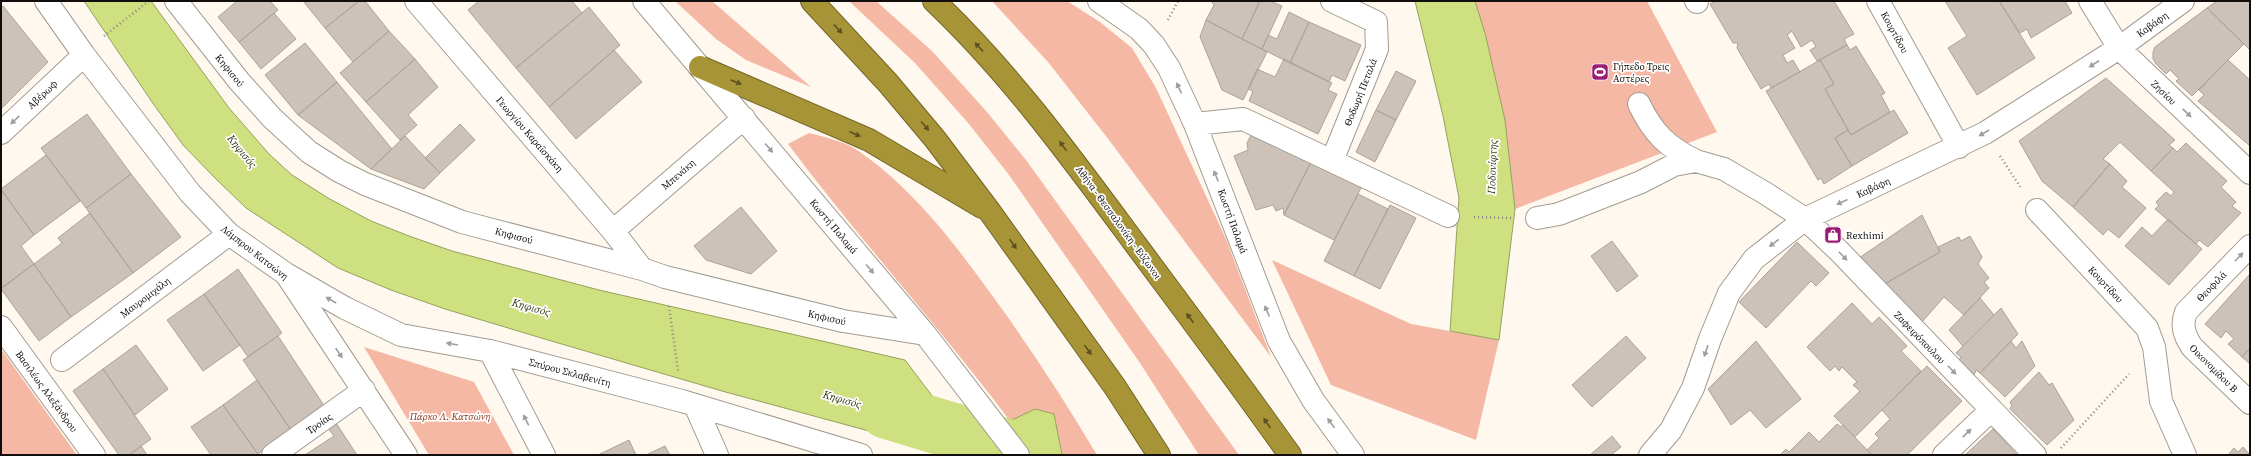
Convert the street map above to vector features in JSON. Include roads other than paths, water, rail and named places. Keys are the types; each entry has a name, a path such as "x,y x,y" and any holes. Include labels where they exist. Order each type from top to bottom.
{"highway":[{"path":"812,1 898,94 936,139 1115,387 1159,455"},
{"name":"Αθήνα - Θεσσαλονίκη - Εύζωνοι","path":"934,1 1014,85 1059,141 1249,397 1290,455"},
{"path":"700,67 869,140 990,212"}],"street":[{"name":"Λάμπρου Κατσώνη","path":"46,1 84,55 190,193 229,234 286,274 406,455"},
{"name":"Κηφισού","path":"176,1 239,81 272,118 309,152 339,171 365,184 462,222 642,269 665,277 843,321 926,334"},
{"name":"Γεωργίου Καραϊσκάκη","path":"416,1 613,231 642,269"},
{"name":"Κωστή Παλαμά","path":"644,1 926,334 1018,455"},
{"name":"Κωστή Παλαμά","path":"1099,1 1138,29 1154,45 1169,68 1195,124 1279,341 1313,400 1354,455"},
{"name":"Θοδωρή Πεταλά","path":"1332,1 1374,11 1377,49 1332,161"},
{"name":"Κουρτίδου","path":"1878,1 1959,147"},
{"name":"Ζησίου","path":"2090,1 2119,48 2250,173"},
{"name":"Καβάφη","path":"1650,455 1671,430 1693,388 1710,339 1729,293 1754,259 1805,219 1959,147 1985,133 2119,48 2183,1"},
{"name":"Αβέρωφ","path":"1,133 84,55"},
{"name":"Ζαφειρόπουλου","path":"1639,104 1649,123 1664,142 1681,154 1696,161 1724,169 1805,219 1838,250 1990,410 2036,455"},
{"name":"Μπενάκη","path":"613,231 744,118"},
{"path":"1195,124 1243,119 1448,216"},
{"path":"1537,218 1559,214 1618,191 1674,165 1696,161"},
{"name":"Κουρτίδου","path":"2037,210 2147,328 2154,347 2161,401 2185,455"},
{"name":"Μαυρομιχάλη","path":"62,360 229,234"},
{"name":"Θεοφιλά","path":"2184,330 2182,321 2186,312 2250,246"},
{"name":"Σπύρου Σκλαβενίτη","path":"286,274 345,308 401,335 490,351 688,403 861,455"},
{"name":"Βασιλέως Αλεξάνδρου","path":"1,327 94,455"},
{"name":"Οικονομίδου Β","path":"2184,330 2192,347 2250,403"},
{"path":"490,351 544,455"},
{"name":"Τροίας","path":"273,455 364,390"},
{"path":"688,403 717,455"},
{"path":"1944,455 1990,410"}],"water":[{"path":"84,1 151,1 229,108 269,154 292,175 328,198 371,221 452,251 599,290 905,360 977,455 957,455 722,391 445,309 391,290 338,268 246,208 183,145"},
{"name":"Ποδονίφτης","path":"1415,1 1475,1 1485,33 1505,120 1515,209 1499,340 1450,331 1459,198 1443,116"},
{"path":"1035,409 1054,414 1062,455 1037,455 1010,421"}],"waterway":[{"name":"Κηφισός","path":"887,411 1033,455"}],"place":[{"name":"Γήπεδο Τρεις Αστέρες","path":"1600,72"},
{"name":"Rexhimi","path":"1833,235"}],"park label":[{"name":"Πάρκο Λ. Κατσώνη","path":"450,416"}]}
